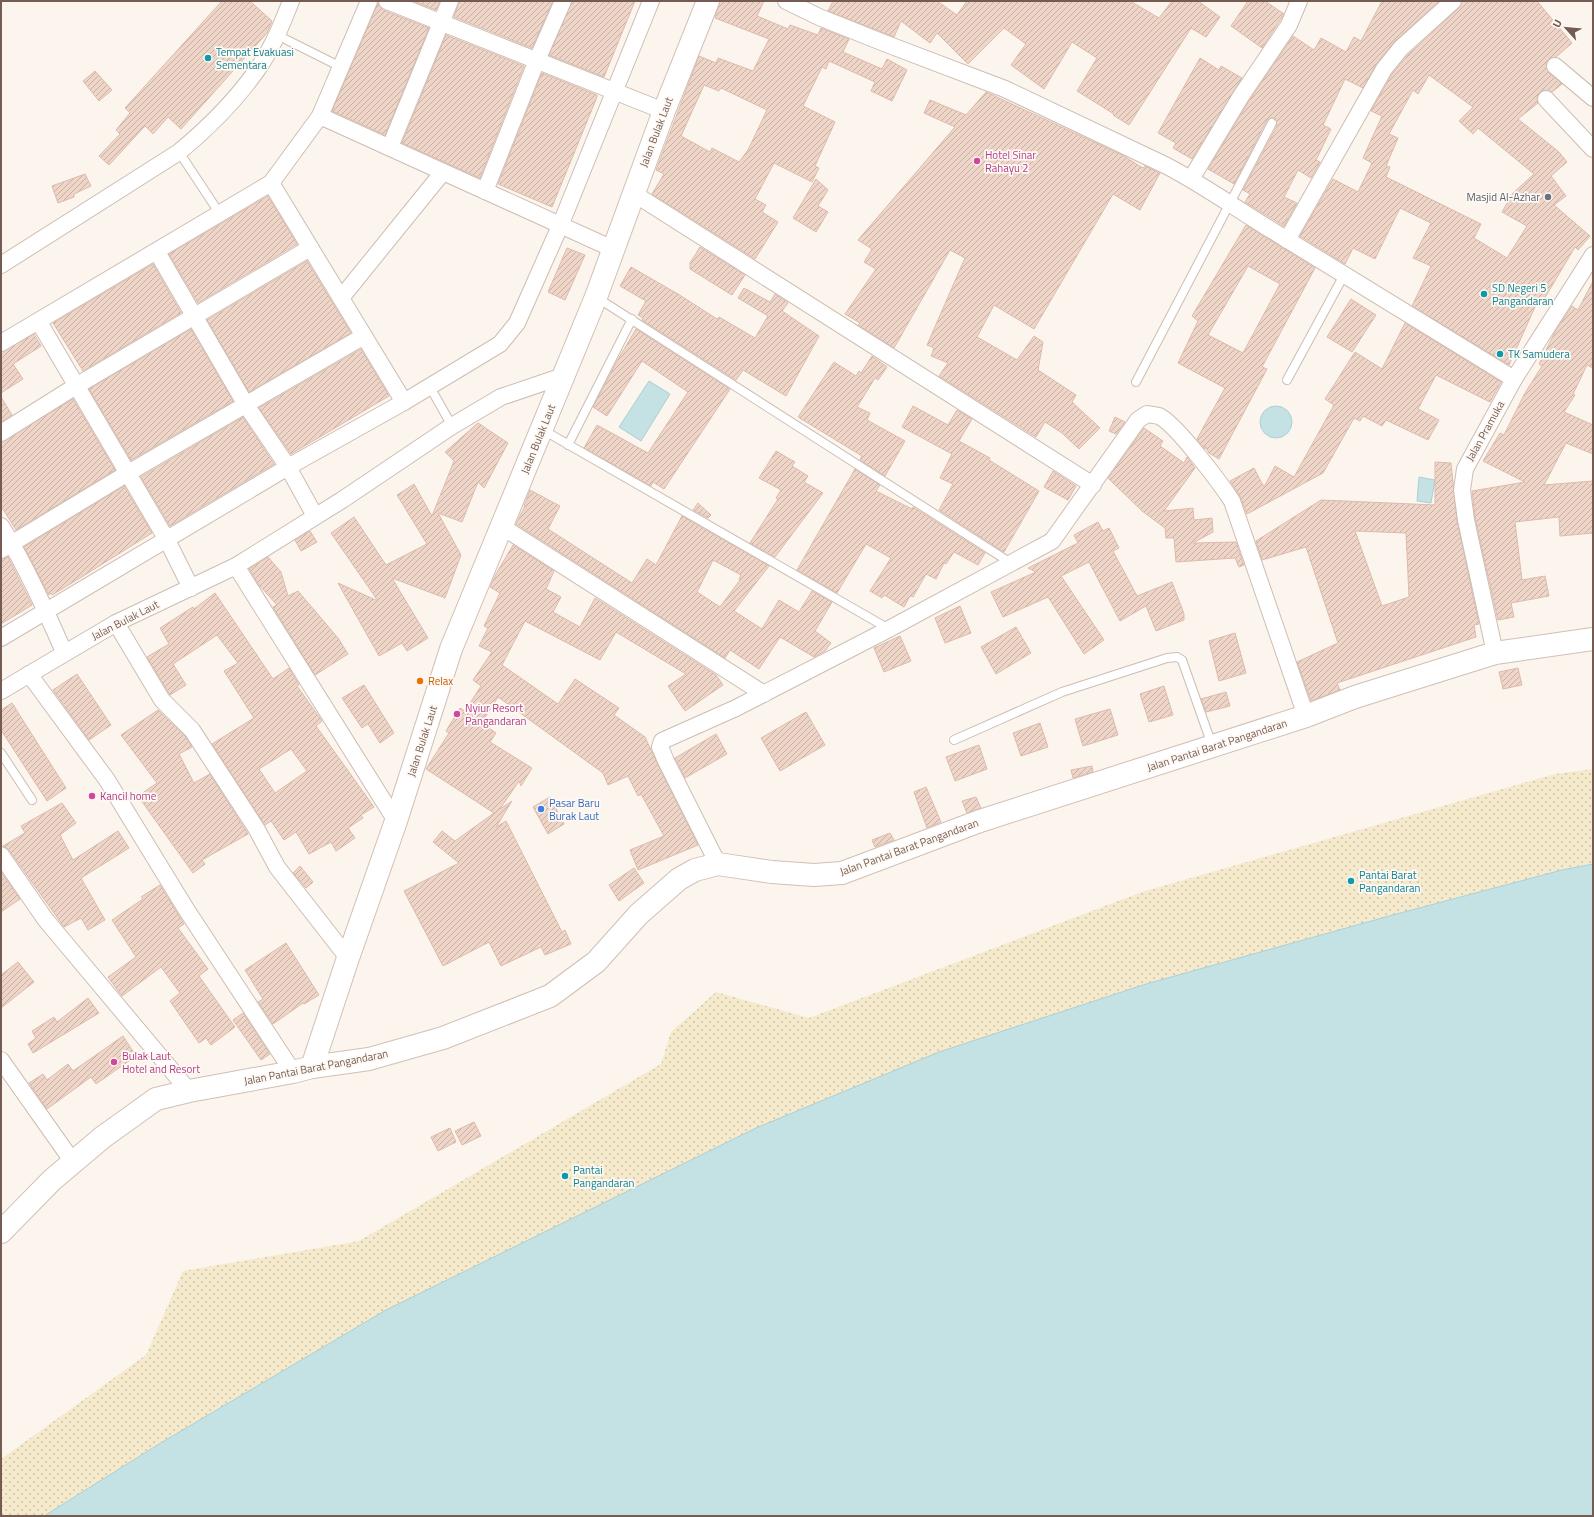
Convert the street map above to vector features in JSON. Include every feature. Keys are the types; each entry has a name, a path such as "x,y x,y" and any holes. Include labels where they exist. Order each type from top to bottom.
{"street":[{"path":"1,265 179,152 205,131 258,69 277,35 291,1"},
{"path":"1,343 39,322 272,183 320,116 369,1"},
{"path":"387,1 664,111"},
{"path":"390,147 450,1"},
{"path":"484,191 536,60 563,1"},
{"path":"1,638 288,467 430,387 500,344 518,323 560,226 651,1"},
{"name":"Jalan Bulak Laut","path":"302,1070 348,958 396,821 452,649 501,526 596,297 664,111 708,1"},
{"path":"786,1 819,17 1005,89 1191,179 1228,204 1514,379"},
{"path":"1191,179 1241,96 1289,25 1299,1"},
{"path":"1287,240 1384,69 1401,48 1453,1"},
{"path":"1555,66 1593,98"},
{"path":"1546,99 1593,149"},
{"path":"320,116 613,249"},
{"path":"341,298 443,172"},
{"path":"272,183 404,402"},
{"path":"633,193 1093,485"},
{"path":"1,434 76,386 310,248"},
{"path":"157,252 196,316 246,405 288,467 316,516"},
{"name":"Jalan Pramuka","path":"1495,654 1466,520 1462,490 1465,469 1514,379 1593,255"},
{"path":"39,322 167,540 191,588"},
{"path":"6,547 128,473 364,336"},
{"name":"Jalan Bulak Laut","path":"1,691 64,652 116,623 236,566 342,500 452,426 501,397 564,376"},
{"path":"718,864 666,761 661,744 662,741 764,694 1052,541 1138,420 1147,414 1159,416 1172,425 1232,501 1306,716"},
{"path":"1,526 6,547 46,611 64,652"},
{"path":"501,526 764,694"},
{"path":"236,566 396,821"},
{"path":"116,623 162,700 192,730 256,828 277,867 348,958"},
{"name":"Jalan Pantai Barat Pangandaran","path":"1,1232 52,1180 73,1162 156,1099 189,1091 369,1059 442,1038 550,996 596,962 639,914 679,879 695,870 718,864 772,872 814,875 842,873 980,821 1306,716 1355,697 1495,654 1593,639"},
{"path":"29,674 107,780 186,909 302,1070"},
{"path":"1,854 45,919 189,1091"},
{"path":"1,1060 73,1162"}],"lane":[{"path":"277,35 341,67"},
{"path":"1136,382 1228,204 1272,123"},
{"path":"179,152 220,214"},
{"path":"1286,380 1344,275"},
{"path":"596,297 1011,563"},
{"path":"568,445 632,319"},
{"path":"430,387 452,426"},
{"path":"542,430 889,628"},
{"path":"954,740 1062,692 1167,658 1177,657 1182,660 1191,681 1212,746"},
{"path":"1,753 32,800"}],"sand":[{"name":"Pantai Pangandaran","path":"1593,769 1593,864 1562,870 1389,916 1146,984 939,1052 159,1444 44,1516 1,1516 1,1459 146,1355 183,1271 359,1241 661,1064 671,1032 716,992 809,1018 1142,892 1555,774"}],"water":[{"path":"649,381 670,394 641,441 619,427"},
{"path":"1273,406 1279,406 1288,410 1292,422 1288,434 1279,438 1273,438 1264,434 1260,425 1260,419 1264,410"},
{"path":"1419,477 1435,480 1431,503 1417,501"},
{"path":"1593,864 1593,1516 44,1516 159,1444 386,1310 756,1128 939,1052 1146,984 1389,916 1562,870"}],"building":[{"name":"Tempat Evakuasi Sementara","path":"222,1 250,1 272,21 267,33 181,129 168,117 153,134 145,126 109,165 99,156 120,134 116,130 130,113 125,108"},
{"path":"413,1 440,1 436,10"},
{"path":"459,1 553,1 532,48 454,17"},
{"path":"572,1 635,1 604,77 549,55"},
{"path":"720,1 764,1 757,16 788,29 790,25 818,35 821,28 849,39 843,52 882,69 887,59 907,70 892,101 871,91 875,82 829,61 826,69 822,67 803,106 835,122 815,166 819,168 812,182 774,163 755,199 766,205 762,212 778,222 755,259 652,194 664,174 656,170 699,56 716,63 718,58 753,71 769,39 715,18","holes":["704,85 719,91 721,88 767,110 748,150 739,162 712,148 710,152 681,136"]},
{"path":"833,1 937,1 957,15 967,1 1130,1 1159,18 1172,1 1198,1 1220,17 1206,37 1191,28 1129,125 1077,91 1097,58 1072,42 1044,89 1011,65 1026,44 1004,28 968,64 937,33 930,43 901,21 894,37 828,11"},
{"path":"1248,1 1265,1 1284,14 1262,48 1231,26"},
{"path":"1382,1 1439,1 1394,42 1377,63 1363,88 1345,79 1323,125 1331,129 1316,160 1320,162 1311,178 1298,170 1284,197 1297,203 1284,226 1245,202 1250,194 1243,190 1277,126 1275,118 1267,120 1234,184 1208,169 1249,101 1293,36 1314,50 1321,38 1346,52 1354,37 1361,41"},
{"path":"1462,1 1537,1 1572,43 1556,57 1548,60 1546,64 1549,73 1562,84 1552,92 1544,90 1540,92 1537,97 1538,103 1518,119 1559,152 1567,162 1551,176 1566,196 1554,205 1590,236 1578,250 1575,247 1543,301 1539,298 1509,365 1412,306 1431,266 1413,258 1431,223 1400,208 1375,259 1353,248 1345,264 1300,236 1333,179 1358,192 1372,163 1363,158 1382,116 1371,111 1392,74 1408,55 1459,8","holes":["1429,75 1473,107 1459,121 1473,134 1478,128 1534,174 1513,193 1502,212 1527,226 1507,258 1474,238 1481,224 1386,177 1390,167 1386,166 1398,138 1389,134 1413,90 1418,94"]},
{"path":"378,3 383,10 429,28 385,135 332,111"},
{"path":"446,35 524,66 480,178 402,143"},
{"path":"1200,58 1219,70 1221,66 1242,78 1192,159 1173,148 1176,143 1158,133"},
{"path":"95,71 112,90 99,101 83,81"},
{"path":"542,73 597,95 552,207 498,184"},
{"path":"986,92 1122,155 1143,168 1145,166 1160,173 1140,210 1113,194 1034,329 994,305 977,337 1017,360 1034,336 1043,342 1038,370 1076,395 1072,402 1100,428 1079,449 1062,433 1045,422 1036,437 939,376 948,363 931,356 934,348 927,345 965,258 950,250 894,348 858,325 860,323 845,314 876,269 864,262 872,249 858,240 955,127 924,113 930,100 966,115"},
{"path":"85,174 91,186 74,194 74,197 58,203 52,186"},
{"path":"816,179 828,190 818,206 828,212 816,232 793,218"},
{"path":"268,196 297,244 198,303 169,254"},
{"path":"1246,225 1315,268 1262,367 1267,369 1219,459 1209,453 1205,446 1205,449 1197,439 1225,388 1178,363 1198,321 1192,316","holes":["1248,266 1280,284 1243,353 1208,335"]},
{"path":"700,247 745,275 732,295 690,269 690,263"},
{"path":"567,248 585,255 565,300 548,292"},
{"path":"307,261 351,333 249,392 207,320"},
{"path":"153,264 181,313 83,371 53,323"},
{"path":"631,267 678,294 717,319 719,317 755,338 768,316 738,298 744,288 770,302 775,294 788,303 782,311 819,336 786,396 743,370 736,380 642,320 643,318 638,315 646,301 620,286"},
{"path":"1593,281 1593,368 1587,365 1573,394 1575,395 1564,412 1593,425 1593,454 1566,443 1544,485 1593,481 1593,533 1560,536 1559,517 1515,522 1522,580 1545,576 1549,596 1511,603 1514,617 1498,620 1475,518 1472,491 1525,482 1483,461 1500,433 1504,435 1525,393 1542,366 1539,364 1556,330 1572,306 1578,310"},
{"path":"1351,299 1376,315 1352,352 1327,337"},
{"path":"1405,323 1501,382 1490,402 1436,375 1418,409 1439,420 1428,440 1386,420 1382,426 1363,416 1360,421 1354,418 1323,473 1247,514 1240,496 1230,481 1254,468 1264,487 1275,466 1294,477 1334,405 1325,399 1355,352 1382,369"},
{"path":"191,329 233,401 131,460 89,389"},
{"path":"636,329 730,389 664,489 653,482 651,486 584,448 597,425 648,453 688,392 642,361 607,416 593,407"},
{"path":"34,334 41,346 13,364 23,379 1,393 1,352"},
{"path":"361,349 389,396 291,454 259,408"},
{"path":"872,356 887,367 878,380 875,378 857,407 870,413 867,420 905,441 885,476 860,460 862,456 798,417 834,362 856,376 859,371 861,373"},
{"path":"1,397 12,415 1,422"},
{"path":"73,399 115,470 16,530 1,506 1,442"},
{"path":"913,406 948,425 957,410 972,419 959,441 990,458 989,460 1039,491 1004,552 939,510 953,484 940,478 952,454 902,427"},
{"path":"243,417 274,464 170,526 141,477"},
{"path":"1115,417 1125,422 1116,434 1109,431"},
{"path":"478,423 508,443 484,488 478,482 462,522 438,513 461,555 445,598 392,578 428,638 407,651 402,643 379,656 338,583 378,601 331,533 354,517 386,565 427,544 397,495 414,484 432,516 454,461 445,452"},
{"path":"1144,428 1163,441 1160,446 1184,463 1187,457 1195,468 1164,511 1193,508 1194,520 1212,518 1213,532 1193,543 1236,542 1244,565 1239,567 1235,558 1176,562 1174,538 1166,538 1165,528 1142,511 1108,478"},
{"path":"776,451 795,462 792,466 808,476 804,482 823,493 775,557 750,543 778,499 776,498 781,490 759,478"},
{"path":"1435,462 1451,463 1457,521 1479,624 1474,625 1476,637 1337,683 1340,690 1311,701 1297,662 1338,643 1306,547 1262,560 1256,541 1321,500 1435,505","holes":["1355,531 1406,533 1409,597 1382,606"]},
{"path":"855,469 880,485 876,491 912,509 913,507 985,553 978,565 954,552 946,564 944,563 936,579 926,574 913,597 910,596 904,607 884,595 882,598 870,591 891,558 866,544 837,593 797,570"},
{"path":"1053,471 1076,486 1068,500 1044,487"},
{"path":"124,486 152,533 52,595 51,593 49,595 24,547"},
{"path":"530,490 560,506 548,529 632,583 647,559 656,565 682,516 769,566 734,611 762,629 779,600 799,612 812,591 832,602 815,631 831,643 825,651 814,657 780,637 759,669 730,650 725,658 516,524","holes":["713,560 741,575 740,580 720,607 697,592"]},
{"path":"698,503 711,515 708,518 693,510"},
{"path":"1098,522 1103,531 1109,528 1119,548 1113,551 1137,596 1172,582 1184,614 1184,620 1156,631 1146,606 1120,621 1089,562 1061,576 1104,640 1084,654 1048,597 1003,617 991,592 1036,572 1028,568 1078,543 1074,535"},
{"path":"310,531 317,542 301,551 295,540"},
{"path":"513,545 554,571 546,589 561,597 553,612 580,627 595,598 716,675 723,685 685,711 668,686 686,674 616,632 600,660 525,621 502,665 558,704 575,679 619,708 614,715 645,737 698,845 638,870 630,850 664,836 641,794 638,796 628,776 608,785 603,773 498,697 482,722 496,733 490,742 532,768 521,786 519,781 500,809 512,801 496,827 506,821 562,932 565,930 571,944 545,955 541,947 501,966 489,942 443,966 404,891 459,863 433,842 442,831 455,841 494,813 426,769 449,733 446,731 460,708 465,711 481,686 473,680 492,652 479,646 488,628 484,626 500,593 490,587"},
{"path":"8,557 32,605 1,624 1,559"},
{"path":"268,557 281,572 288,596 298,591 338,638 348,654 315,675 273,607 277,605 259,585 249,569"},
{"path":"215,593 273,679 289,668 299,685 297,686 322,721 316,726 374,807 361,815 363,818 348,828 355,838 336,851 331,842 309,854 296,832 284,840 271,821 265,825 212,744 254,718 224,671 238,663 217,635 173,664 186,685 170,695 147,657 169,644 160,628 193,607 194,609","holes":["291,749 307,771 275,793 259,769"]},
{"path":"960,606 971,633 945,643 935,618"},
{"path":"1016,627 1031,653 996,674 981,647"},
{"path":"1235,633 1246,673 1219,681 1209,641"},
{"path":"900,636 911,661 884,672 874,648"},
{"path":"1518,668 1522,685 1503,689 1499,672"},
{"path":"77,674 111,725 89,740 53,690"},
{"path":"364,685 394,733 380,743 368,724 362,728 342,698"},
{"path":"1164,686 1173,715 1149,722 1140,694"},
{"path":"1226,692 1230,706 1206,712 1201,699"},
{"path":"12,703 66,788 47,801 1,730 1,710"},
{"path":"1110,709 1118,735 1083,746 1075,719"},
{"path":"158,710 185,736 192,747 179,754 194,783 210,774 248,834 202,860 205,864 193,873 138,796 157,783 121,735"},
{"path":"806,712 825,745 780,771 761,738"},
{"path":"1040,723 1048,747 1021,756 1013,733"},
{"path":"716,734 727,754 685,778 675,758"},
{"path":"979,745 987,769 955,781 946,757"},
{"path":"1092,766 1093,772 1073,778 1071,770"},
{"path":"926,787 941,822 927,828 914,792"},
{"path":"550,797 564,824 548,834 533,807"},
{"path":"976,797 981,808 967,813 962,801"},
{"path":"62,803 76,823 60,835 73,860 118,831 129,848 81,878 105,920 88,930 81,918 64,927 9,850 3,846 25,833 21,826"},
{"path":"890,833 894,840 875,847 872,840"},
{"path":"300,866 313,882 306,888 293,873"},
{"path":"634,868 644,883 619,901 609,885"},
{"path":"1,872 20,899 1,912"},
{"path":"160,885 184,924 178,928 208,969 199,976 235,1027 211,1045 206,1038 199,1043 170,1001 180,993 161,967 122,996 108,977 136,957 112,920 143,899 141,897"},
{"path":"286,943 319,995 304,1004 303,1003 273,1024 258,1002 263,999 245,970"},
{"path":"18,962 34,982 1,1008 1,975"},
{"path":"88,998 99,1013 33,1053 28,1044 36,1038 32,1031 54,1017 57,1022"},
{"path":"243,1013 270,1054 261,1060 233,1020"},
{"path":"123,1036 136,1056 96,1084 91,1077 47,1109 29,1083 43,1074 47,1080 68,1064 73,1071"},
{"path":"474,1122 481,1136 462,1145 455,1131"},
{"path":"450,1128 456,1142 438,1151 431,1137"}],"place":[{"name":"Tempat Evakuasi Sementara","path":"208,58"},
{"name":"Hotel Sinar Rahayu 2","path":"977,161"},
{"name":"Masjid Al-Azhar","path":"1548,197"},
{"name":"SD Negeri 5 Pangandaran","path":"1484,294"},
{"name":"TK Samudera","path":"1500,354"},
{"name":"Relax","path":"420,681"},
{"name":"Nyiur Resort Pangandaran","path":"457,714"},
{"name":"Kancil home","path":"92,796"},
{"name":"Pasar Baru Burak Laut","path":"541,809"},
{"name":"Pantai Barat Pangandaran","path":"1351,881"},
{"name":"Bulak Laut Hotel and Resort","path":"114,1062"},
{"name":"Pantai Pangandaran","path":"565,1176"}]}
